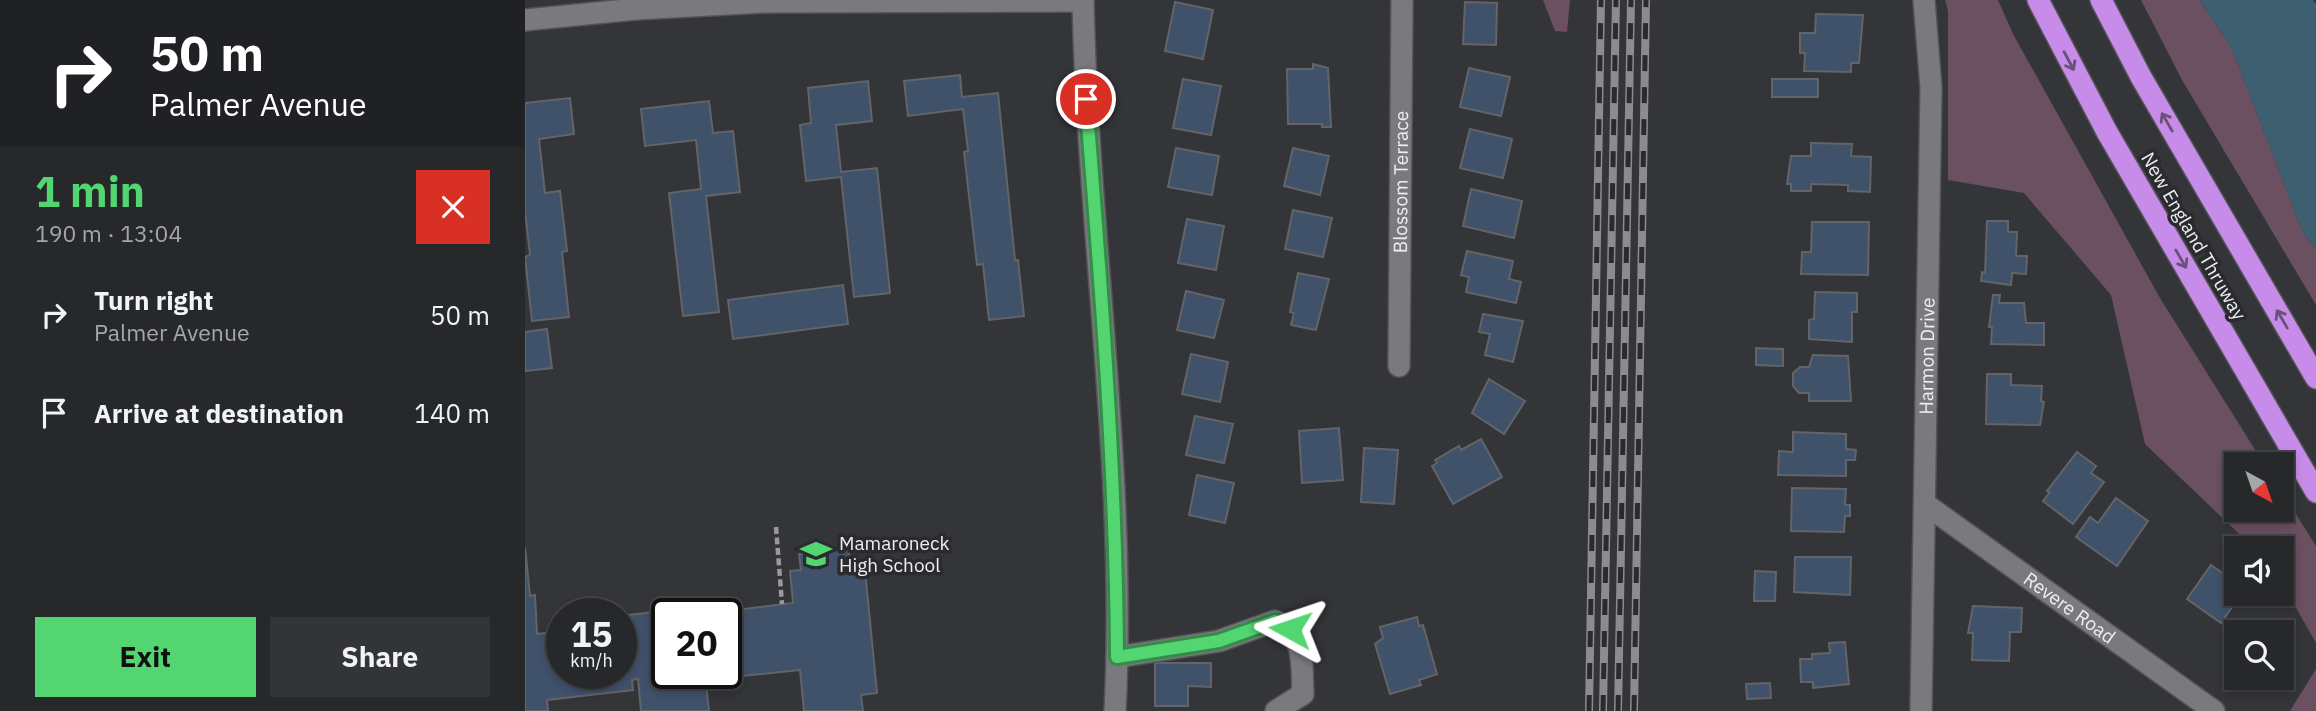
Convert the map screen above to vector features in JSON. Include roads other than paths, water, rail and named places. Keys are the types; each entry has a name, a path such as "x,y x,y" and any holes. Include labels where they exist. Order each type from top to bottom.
{"highway":[{"name":"New England Thruway","path":"2038,0 2107,132 2316,492"},
{"name":"New England Thruway","path":"2101,0 2141,77 2316,378"}],"street":[{"name":"Blossom Terrace","path":"1399,366 1402,0"},
{"name":"Harmon Drive","path":"1921,711 1931,88 1924,0"},
{"path":"525,20 636,9 764,2 1083,1 1086,99 1113,489 1117,657 1115,711"},
{"name":"Revere Road","path":"1925,504 2214,711"},
{"path":"1117,657 1219,641 1275,621 1290,629 1300,647 1303,694 1276,711"}],"water":[{"path":"2200,0 2313,0 2316,4 2316,249 2303,233 2232,49"}],"railway":[{"path":"1589,711 1601,0"},
{"path":"1603,711 1616,0"},
{"path":"1618,711 1631,0"},
{"path":"1634,711 1646,0"}],"place":[{"name":"Mamaroneck High School","path":"816,554"}]}
